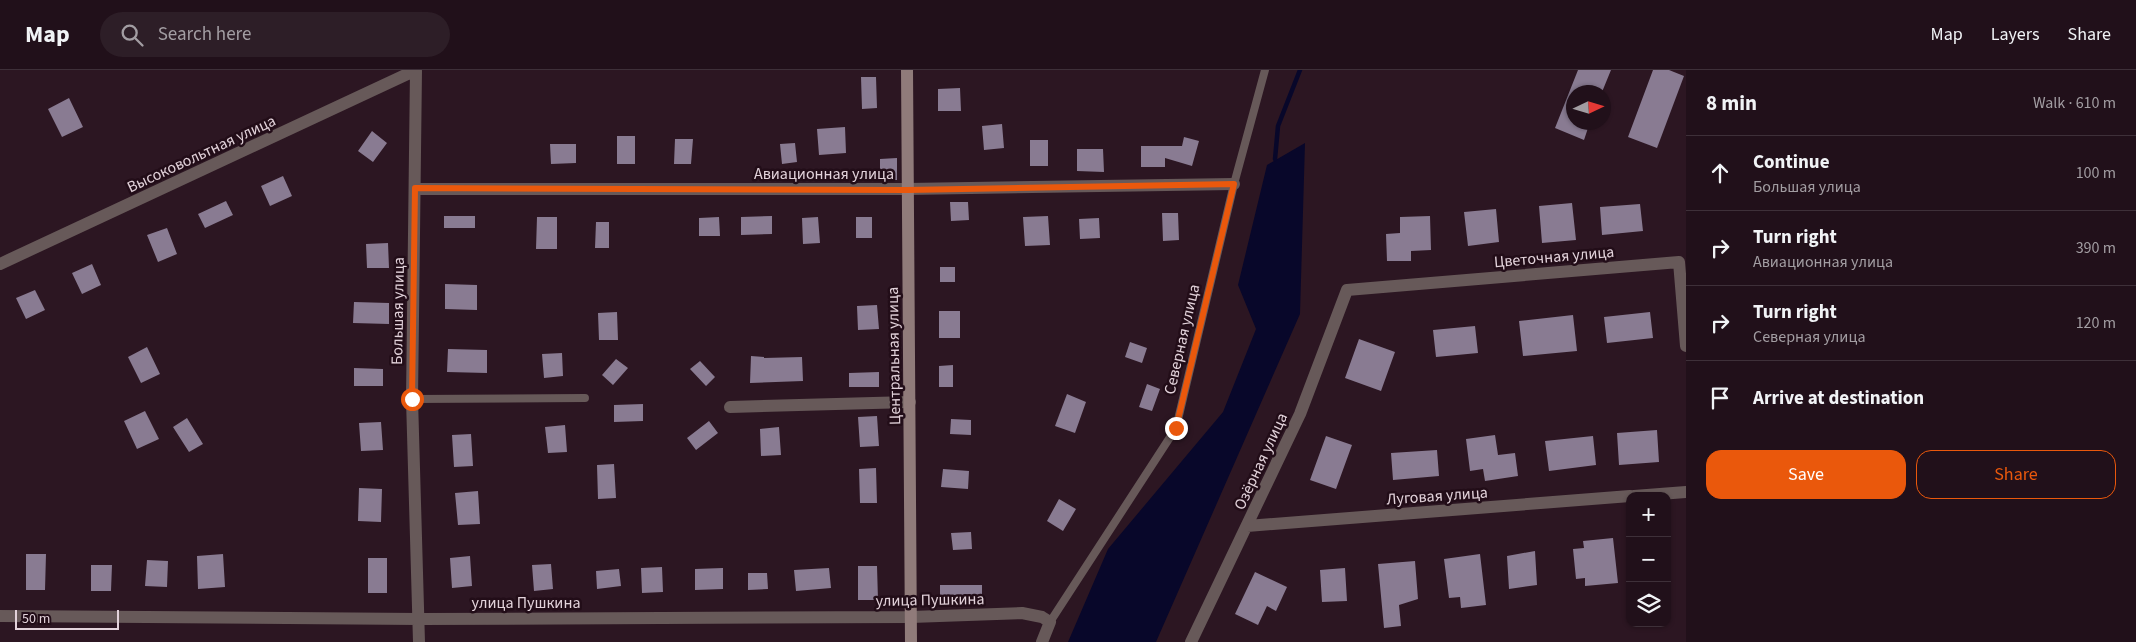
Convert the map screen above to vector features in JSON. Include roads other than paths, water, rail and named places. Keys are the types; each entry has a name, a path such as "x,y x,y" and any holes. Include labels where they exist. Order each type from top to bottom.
{"street":[{"name":"Большая улица","path":"416,70 412,399 419,642"},
{"name":"Высоковольтная улица","path":"0,264 416,70"},
{"name":"Центральная улица","path":"907,70 911,642"},
{"name":"Авиационная улица","path":"415,188 907,190 1234,184"},
{"name":"Цветочная улица","path":"1347,290 1679,262 1686,346"},
{"name":"Озёрная улица","path":"1191,642 1300,414 1347,290"},
{"path":"730,407 910,402"},
{"path":"1671,493 1686,492"},
{"name":"Луговая улица","path":"1247,526 1626,496"},
{"name":"улица Пушкина","path":"0,616 419,619 911,617 1022,613 1042,617 1050,622"},
{"name":"Северная улица","path":"1042,642 1050,622"}],"lane":[{"name":"Северная улица","path":"1050,622 1176,428 1234,184 1265,70"},
{"path":"412,399 585,398"}],"water":[{"path":"1305,143 1300,314 1156,642 1068,642 1108,549 1223,412 1256,329 1238,285 1267,165"}],"waterway":[{"path":"1275,159 1278,126 1300,70"}]}
